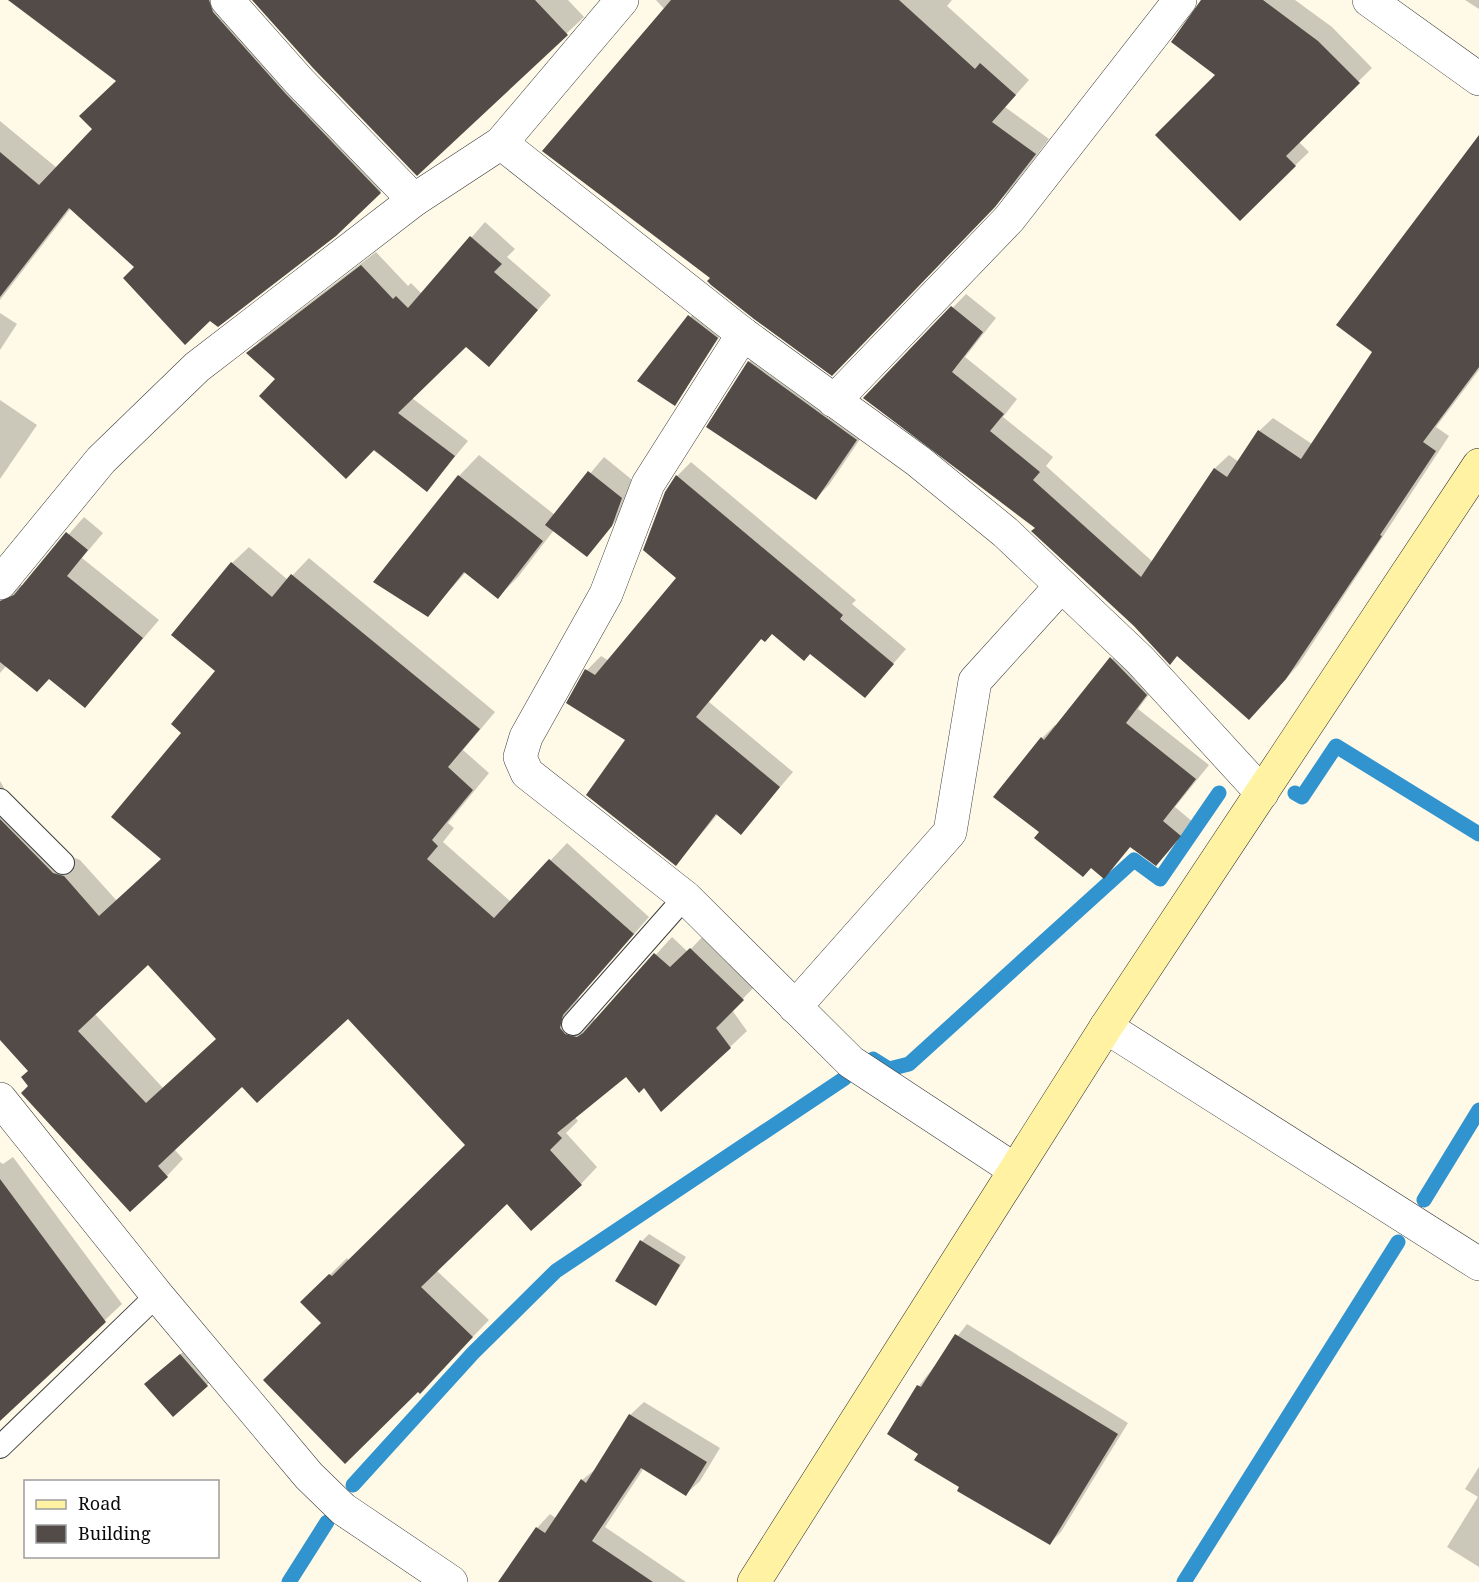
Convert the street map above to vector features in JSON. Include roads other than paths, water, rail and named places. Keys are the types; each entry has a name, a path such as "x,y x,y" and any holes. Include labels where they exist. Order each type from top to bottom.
{"street":[{"path":"227,0 299,81 414,200"},
{"path":"6,563 101,460 197,367 414,200 501,143 622,0"},
{"path":"834,401 1009,219 1180,0"},
{"path":"1369,0 1479,79"},
{"path":"501,143 743,334 918,460 1005,532 1140,660 1262,793"},
{"path":"743,334 648,484 606,594 526,737 520,757 527,774 685,897 850,1062 1016,1170"},
{"path":"754,1582 1106,1027 1479,465"},
{"path":"795,1007 950,832 975,681 1061,586"},
{"path":"1106,1027 1479,1264"},
{"path":"0,1099 157,1295 318,1484 343,1509 451,1582"}],"lane":[{"path":"0,801 63,863"},
{"path":"573,1024 685,897"},
{"path":"0,1447 157,1295"}],"waterway":[{"path":"1295,793 1302,797 1336,746 1479,834"},
{"path":"873,1059 889,1069 909,1064 1134,860 1160,879 1219,793"},
{"path":"353,1485 473,1353 556,1271 845,1078"},
{"path":"1424,1200 1479,1110"},
{"path":"1184,1582 1398,1242"},
{"path":"289,1582 327,1522"}]}
